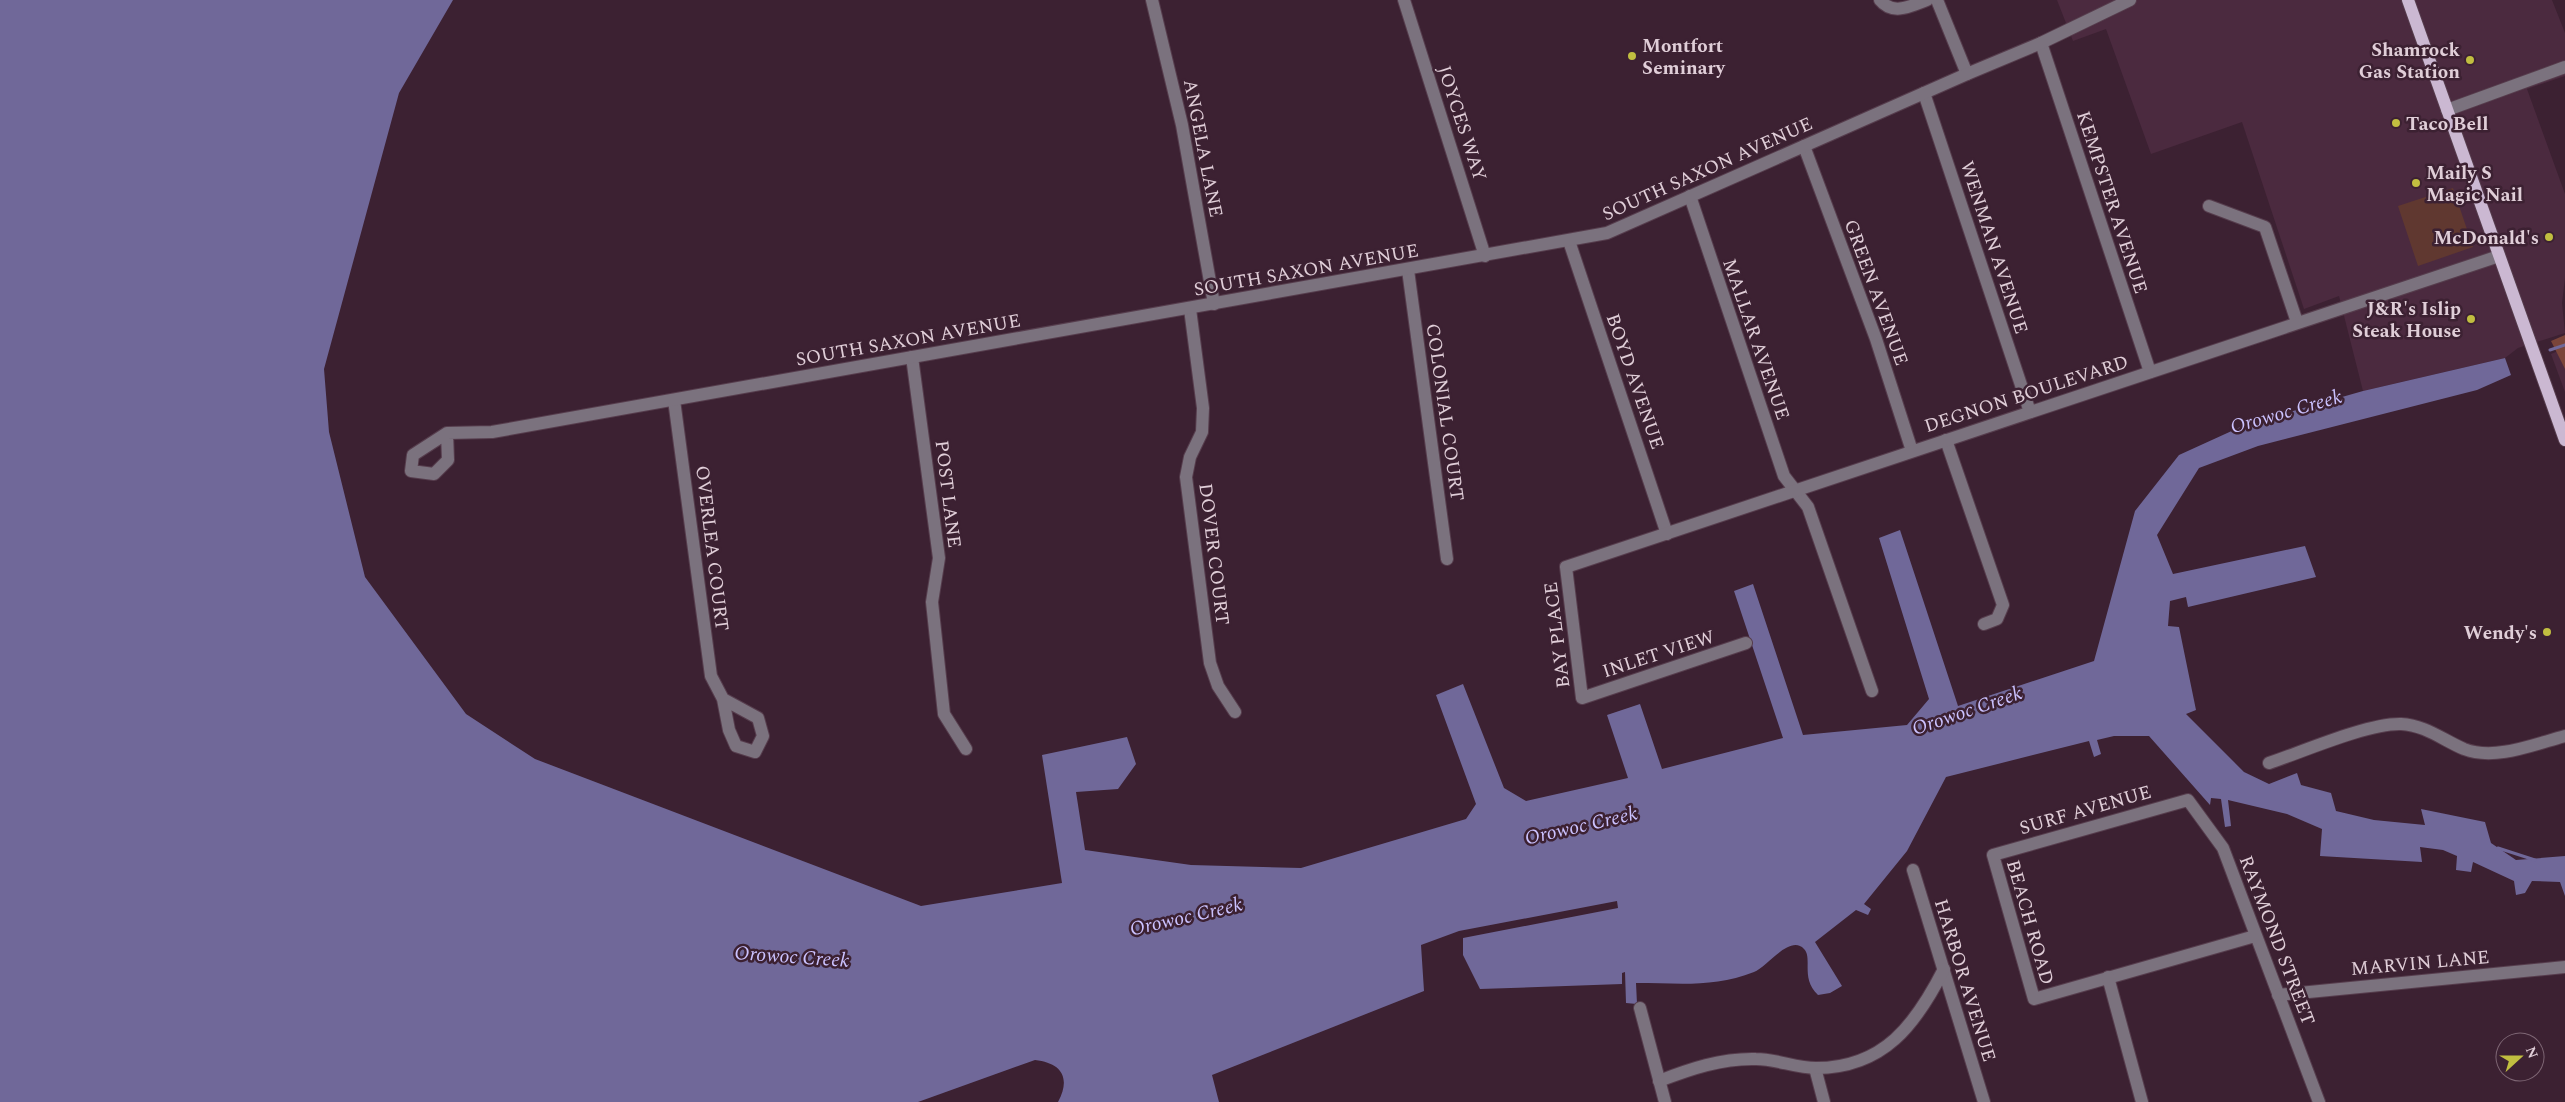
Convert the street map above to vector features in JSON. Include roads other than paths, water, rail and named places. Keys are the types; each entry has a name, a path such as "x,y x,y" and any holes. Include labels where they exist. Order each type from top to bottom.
{"main road":[{"path":"2408,0 2565,440"}],"street":[{"name":"ANGELA LANE","path":"1152,0 1182,125 1214,304"},
{"name":"JOYCES WAY","path":"1404,0 1486,256"},
{"path":"1880,0 1888,7 1900,9 1927,0"},
{"path":"1937,0 1967,74"},
{"name":"SOUTH SAXON AVENUE","path":"447,433 492,432 1190,309 1607,233 2041,43 2130,0"},
{"name":"KEMPSTER AVENUE","path":"2041,43 2150,372"},
{"path":"2446,110 2565,67"},
{"name":"WENMAN AVENUE","path":"1924,94 2030,412"},
{"name":"GREEN AVENUE","path":"1804,146 1876,339 1912,451"},
{"name":"MALLAR AVENUE","path":"1690,196 1784,476 1808,507 1872,691"},
{"path":"2209,206 2265,227 2298,322"},
{"name":"BOYD AVENUE","path":"1569,241 1667,534"},
{"name":"DEGNON BOULEVARD","path":"1566,567 2499,256"},
{"name":"COLONIAL COURT","path":"1408,270 1447,559"},
{"name":"DOVER COURT","path":"1190,309 1203,408 1202,432 1190,456 1186,477 1210,663 1218,686 1235,712"},
{"name":"POST LANE","path":"912,357 939,558 932,602 944,714 966,749"},
{"name":"OVERLEA COURT","path":"674,400 708,660 711,676 722,699"},
{"path":"1946,440 2003,605 1997,619 1984,624"},
{"name":"BAY PLACE","path":"1566,567 1582,698"},
{"name":"INLET VIEW","path":"1582,698 1746,644"},
{"path":"2269,763 2374,728 2400,724 2424,728 2465,749 2485,753 2512,750 2565,736"},
{"name":"SURF AVENUE","path":"1993,855 2188,800"},
{"name":"RAYMOND STREET","path":"2188,800 2223,848 2319,1102"},
{"name":"BEACH ROAD","path":"1993,855 2034,999 2108,977"},
{"name":"HARBOR AVENUE","path":"1913,870 1984,1102"},
{"path":"2142,1102 2108,977 2255,936"},
{"name":"MARVIN LANE","path":"2278,994 2565,967"},
{"path":"1660,1081 1694,1068 1724,1061 1755,1059 1782,1061 1815,1068 1846,1065 1867,1058 1884,1049 1912,1024 1928,1002 1944,970"},
{"path":"1640,1008 1665,1102"},
{"path":"1815,1068 1824,1102"}],"water":[{"path":"0,0 453,0 399,93 324,369 329,432 365,577 466,714 535,759 921,906 1062,883 1042,755 1127,737 1136,764 1118,789 1076,792 1085,850 1191,865 1301,868 1466,819 1476,804 1436,695 1463,684 1504,788 1526,801 1628,778 1607,715 1640,704 1662,769 1783,738 1734,591 1753,584 1803,735 1907,725 1929,699 1879,538 1900,530 1958,706 2094,661 2135,511 2179,455 2247,424 2363,391 2505,358 2511,375 2477,390 2258,446 2199,468 2157,535 2173,574 2305,546 2316,577 2188,607 2186,597 2170,601 2168,626 2179,627 2196,710 2186,714 2244,772 2269,784 2297,773 2301,785 2331,793 2336,811 2374,820 2425,825 2421,809 2485,822 2491,843 2516,860 2565,856 2565,896 2560,882 2532,881 2525,893 2516,895 2514,881 2473,862 2471,872 2456,870 2457,856 2443,850 2420,847 2422,862 2320,856 2322,829 2287,814 2228,800 2231,826 2225,827 2221,799 2211,798 2210,805 2149,736 2114,736 2097,740 2101,754 2094,757 2089,741 1946,777 1907,851 1864,904 1871,909 1868,915 1856,910 1815,942 1842,986 1830,993 1818,995 1813,989 1809,982 1806,953 1798,945 1785,948 1759,969 1739,977 1696,984 1636,983 1637,1004 1626,1003 1625,972 1622,973 1622,984 1480,989 1463,955 1463,938 1618,908 1617,901 1459,931 1421,945 1424,991 1212,1075 1219,1102 1058,1102 1064,1086 1062,1073 1052,1064 1035,1060 918,1102 0,1102"}],"waterway":[{"name":"Orowoc Creek","path":"2550,350 2565,345"},
{"path":"2498,848 2535,860"}],"place":[{"name":"Montfort Seminary","path":"1632,56"},
{"name":"Shamrock Gas Station","path":"2470,60"},
{"name":"Taco Bell","path":"2396,123"},
{"name":"Maily S Magic Nail","path":"2416,183"},
{"name":"McDonald's","path":"2549,237"},
{"name":"J&R's Islip Steak House","path":"2471,319"},
{"name":"Wendy's","path":"2547,632"}]}
